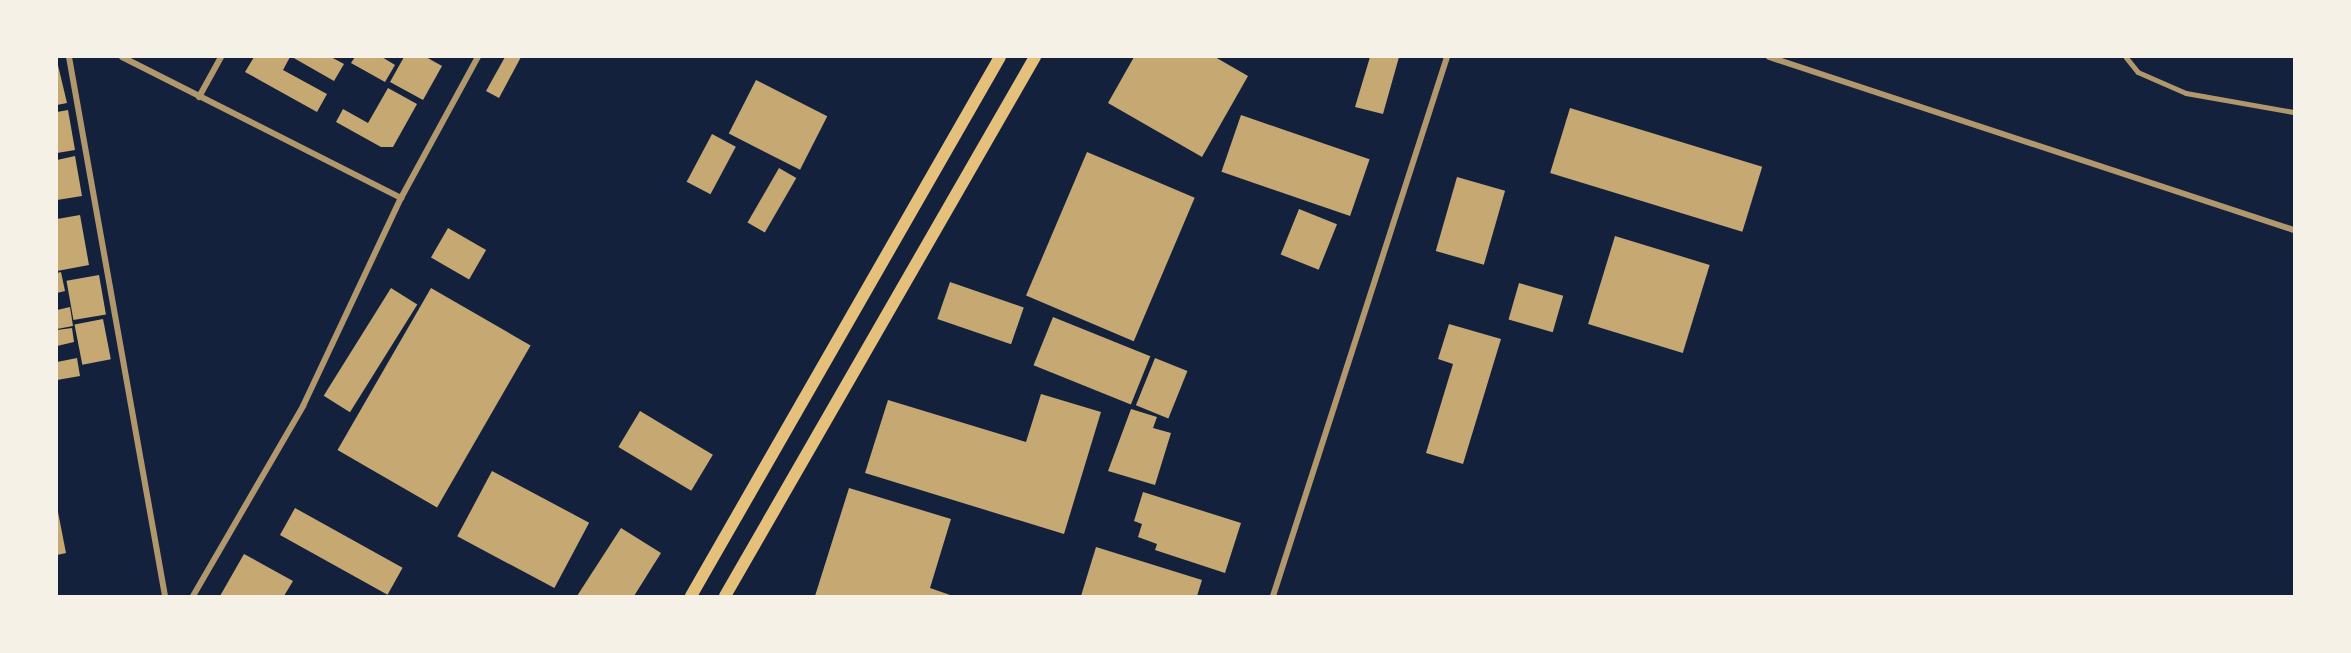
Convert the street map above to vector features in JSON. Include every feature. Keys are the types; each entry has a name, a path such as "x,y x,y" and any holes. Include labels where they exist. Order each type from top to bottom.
{"main road":[{"path":"691,596 1000,57"},
{"path":"725,596 1035,57"}],"street":[{"path":"69,57 165,596"},
{"path":"122,57 401,198"},
{"path":"199,97 221,57"},
{"path":"193,596 303,406 401,198 478,57"},
{"path":"1273,596 1447,57"},
{"path":"1769,57 2294,230"}],"lane":[{"path":"2126,57 2138,72 2186,93 2294,112"}],"building":[{"path":"254,57 290,57 283,70 327,94 317,112 245,72"},
{"path":"292,57 331,57 344,64 334,81"},
{"path":"355,57 382,57 395,65 385,82 351,63"},
{"path":"404,57 426,57 442,66 423,100 390,82"},
{"path":"505,57 521,57 499,98 486,91"},
{"path":"1134,57 1215,57 1248,76 1202,157 1108,103"},
{"path":"1370,57 1399,57 1383,114 1355,107"},
{"path":"57,61 67,103 57,105"},
{"path":"756,80 827,116 800,170 729,133"},
{"path":"388,88 417,104 393,147 381,147 336,122 343,109 368,123"},
{"path":"1570,108 1762,167 1742,232 1550,173"},
{"path":"68,110 75,150 57,153 57,112"},
{"path":"1241,115 1370,159 1350,216 1221,172"},
{"path":"712,134 736,147 710,194 687,182"},
{"path":"1087,152 1195,198 1134,341 1026,296"},
{"path":"75,156 82,196 57,200 57,160"},
{"path":"779,168 796,178 765,233 748,223"},
{"path":"1457,177 1505,191 1484,265 1436,251"},
{"path":"1299,209 1337,224 1319,270 1281,254"},
{"path":"80,215 89,265 57,271 57,219"},
{"path":"448,228 486,250 469,279 431,257"},
{"path":"1615,236 1710,265 1683,353 1588,324"},
{"path":"61,272 65,291 57,293 57,273"},
{"path":"99,275 106,314 73,320 67,281"},
{"path":"950,282 1024,307 1011,344 937,319"},
{"path":"1519,283 1563,296 1553,332 1509,320"},
{"path":"391,288 417,304 350,412 324,396"},
{"path":"431,288 531,346 437,507 338,450"},
{"path":"70,307 73,326 57,329 57,310"},
{"path":"1053,317 1150,356 1131,405 1034,365"},
{"path":"103,319 111,359 82,365 75,325"},
{"path":"1449,324 1501,339 1463,464 1426,453 1453,364 1438,359"},
{"path":"72,328 74,342 57,346 57,330"},
{"path":"77,358 80,376 57,380 57,362"},
{"path":"1155,358 1187,371 1168,418 1136,405"},
{"path":"1041,394 1101,412 1064,534 865,473 888,400 1026,442"},
{"path":"1131,409 1157,417 1153,428 1171,433 1155,485 1108,471"},
{"path":"640,411 713,455 691,491 618,447"},
{"path":"492,471 589,523 554,588 457,536"},
{"path":"849,488 951,519 930,588 953,596 815,596"},
{"path":"1143,492 1241,523 1225,573 1155,550 1157,544 1138,537 1142,524 1134,521"},
{"path":"57,507 66,553 57,555"},
{"path":"295,508 403,568 388,595 280,535"},
{"path":"621,528 661,553 634,596 577,596"},
{"path":"1096,547 1202,580 1197,596 1081,596"},
{"path":"244,554 293,581 284,596 220,596"}]}
